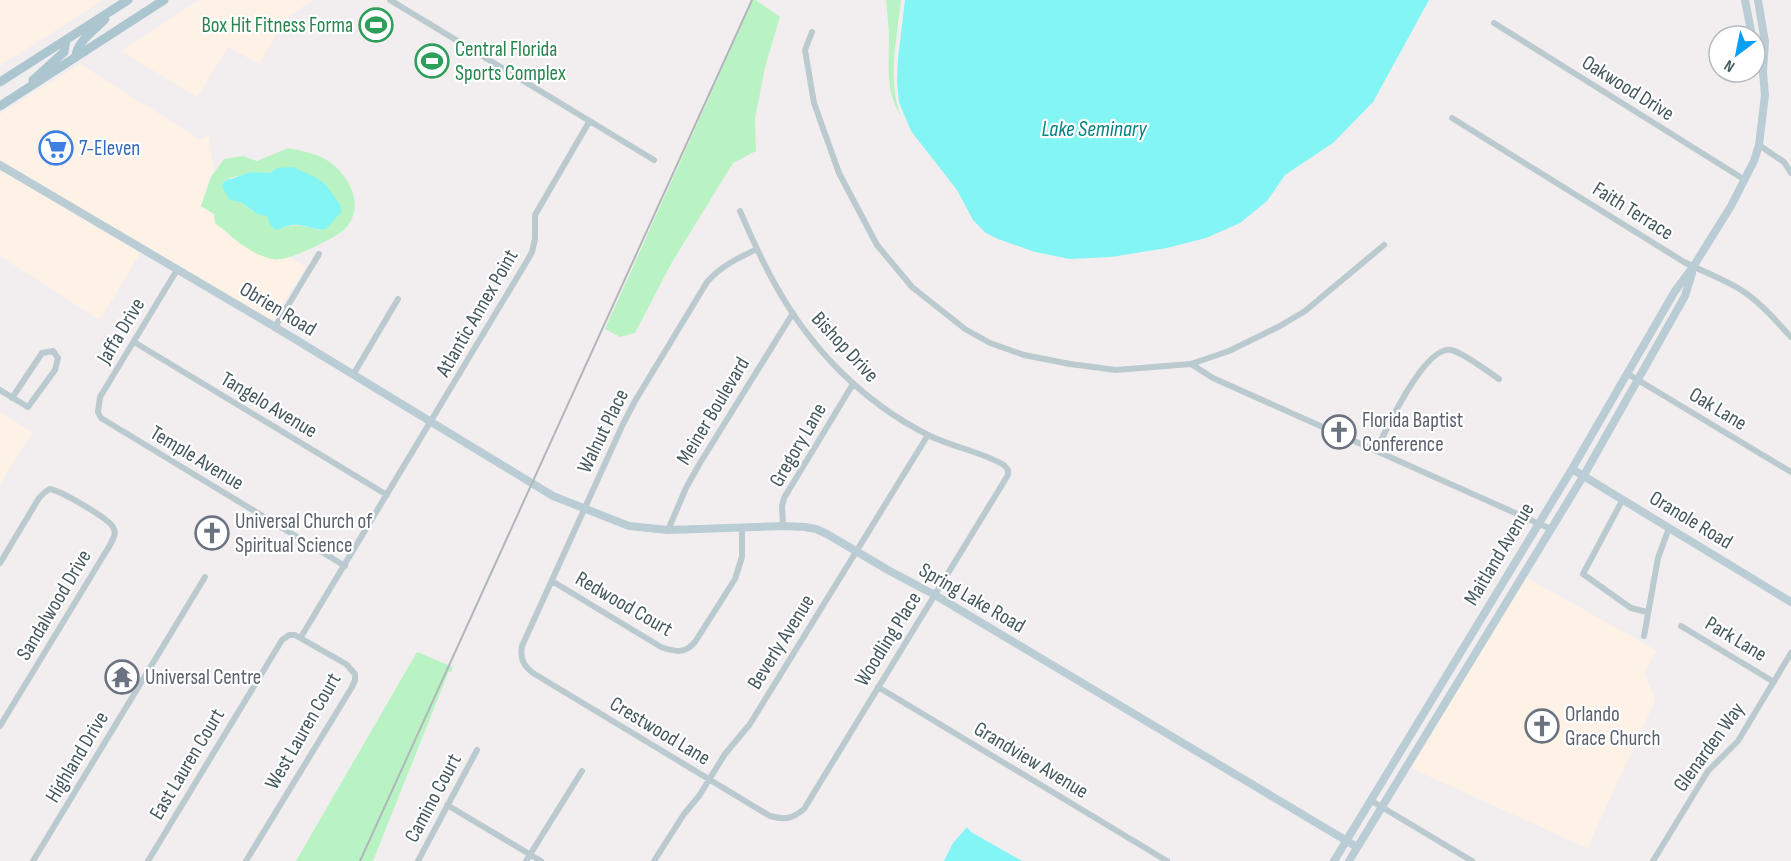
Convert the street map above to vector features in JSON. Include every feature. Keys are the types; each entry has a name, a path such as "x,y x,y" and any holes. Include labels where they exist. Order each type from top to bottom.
{"main road":[{"path":"0,82 128,0"},
{"path":"143,14 156,0"},
{"path":"0,106 164,0"},
{"path":"76,57 81,42 117,7"},
{"path":"21,93 64,52 66,40"}],"street":[{"path":"390,0 654,160"},
{"path":"1745,0 1750,24"},
{"name":"Maitland Avenue","path":"1758,0 1762,24"},
{"name":"Oakwood Drive","path":"1494,23 1745,180"},
{"path":"812,32 805,50 814,104 839,173 877,245 912,287 965,329 990,343 1024,355 1116,370 1191,364 1229,351 1305,312 1384,245"},
{"name":"Maitland Avenue","path":"1334,861 1572,469 1675,291 1693,267 1745,180 1759,145 1765,95 1764,84"},
{"name":"Faith Terrace","path":"1452,118 1693,267 1718,277 1747,294 1791,337"},
{"name":"Atlantic Annex Point","path":"301,637 532,252 535,239 535,215 589,122"},
{"path":"1759,145 1784,162 1791,173"},
{"name":"Obrien Road","path":"0,165 275,327 536,486"},
{"name":"Bishop Drive","path":"740,212 775,285 793,313 825,356 853,384 898,418 928,435 999,462 1008,470"},
{"name":"Walnut Place","path":"521,659 522,646 634,401 707,282 727,264 758,249"},
{"path":"275,327 319,254"},
{"name":"Maitland Avenue","path":"1349,861 1639,381 1685,296 1693,267"},
{"name":"Jaffa Drive","path":"98,412 100,397 177,270"},
{"path":"353,375 398,299"},
{"name":"Meiner Boulevard","path":"668,530 686,488 793,313"},
{"name":"Tangelo Avenue","path":"134,342 387,495"},
{"path":"1376,451 1407,390 1438,353 1451,350 1459,353 1499,379"},
{"path":"0,390 12,398 28,407 55,370 58,358 53,351 42,353 12,398"},
{"path":"1191,364 1213,378 1551,529"},
{"name":"Oak Lane","path":"1628,374 1791,472"},
{"name":"Gregory Lane","path":"783,526 782,506 788,492 853,384"},
{"name":"Temple Avenue","path":"98,412 107,423 345,566"},
{"name":"Beverly Avenue","path":"654,861 725,754 750,724 928,435"},
{"name":"Oranole Road","path":"1572,469 1791,602"},
{"name":"Woodling Place","path":"789,818 796,816 804,809 1005,481 1008,470"},
{"name":"Spring Lake Road","path":"536,486 584,509 629,526 668,530 805,527 836,538 856,552 935,595 1357,847"},
{"name":"Sandalwood Drive","path":"0,563 39,498 50,489 64,494 106,520 115,530 110,545 0,726"},
{"path":"1623,499 1583,574 1631,608 1647,612"},
{"name":"Redwood Court","path":"552,581 661,647 681,652 689,649 695,642 735,579 742,557 742,528"},
{"path":"1644,636 1658,558 1669,528"},
{"name":"Highland Drive","path":"33,861 205,577"},
{"name":"Park Lane","path":"1681,626 1774,682"},
{"name":"East Lauren Court","path":"148,861 282,640 289,635 301,637"},
{"name":"West Lauren Court","path":"246,861 355,680 355,674 346,664 301,637"},
{"name":"Glenarden Way","path":"1653,861 1708,771 1738,741 1791,653"},
{"path":"1455,660 1474,654"},
{"name":"Crestwood Lane","path":"521,659 532,674 709,780 770,816 789,818"},
{"name":"Grandview Avenue","path":"878,687 1167,861"},
{"path":"1408,738 1419,745"},
{"name":"Camino Court","path":"418,861 477,750"},
{"path":"526,861 582,771"},
{"path":"1370,800 1472,861"},
{"path":"447,805 541,861"}],"shaded area":[{"path":"0,0 103,0 0,66"},
{"path":"199,0 313,0 287,17 259,64 228,47 197,97 121,51"},
{"path":"80,64 201,140 208,135 214,172 210,177 201,206 214,214 215,223 253,252 275,260 289,257 306,267 272,320 0,160 0,114"},
{"path":"0,170 140,253 100,320 0,256"},
{"path":"0,412 32,432 0,484"},
{"path":"1526,577 1655,650 1657,649 1644,673 1655,698 1653,705 1587,848 1411,768"}],"green space":[{"path":"753,0 780,17 765,67 755,119 756,151 733,163 671,264 635,333 620,337 605,329"},
{"path":"886,0 901,0 894,74 901,117 890,88"},
{"path":"288,148 311,153 327,160 345,177 350,186 355,204 350,222 344,230 333,237 287,258 273,259 249,250 215,223 214,214 201,206 211,177 224,159 243,156 257,161","holes":["252,172 270,173 336,202 341,206 319,230 296,225 283,228 267,216 252,211 224,182 227,179"]},
{"path":"417,652 453,667 451,672 449,671 373,861 296,861"}],"water":[{"name":"Lake Seminary","path":"905,0 1429,0 1373,102 1333,143 1285,175 1267,201 1240,223 1206,238 1167,248 1111,257 1070,259 1035,252 986,233 973,220 957,190 911,131 899,102 897,81"},
{"path":"293,167 326,185 341,206 341,212 326,229 295,225 274,229 267,216 257,214 241,202 230,200 222,187 228,179 244,174 270,173 277,168"},
{"path":"967,827 971,832 1022,861 944,861 953,843"}],"railway":[{"path":"360,861 752,0"}],"place":[{"name":"Box Hit Fitness Forma","path":"376,25"},
{"name":"Central Florida Sports Complex","path":"432,61"},
{"name":"7-Eleven","path":"56,148"},
{"name":"Florida Baptist Conference","path":"1339,432"},
{"name":"Universal Church of Spiritual Science","path":"212,533"},
{"name":"Universal Centre","path":"122,677"},
{"name":"Orlando Grace Church","path":"1542,726"}]}
